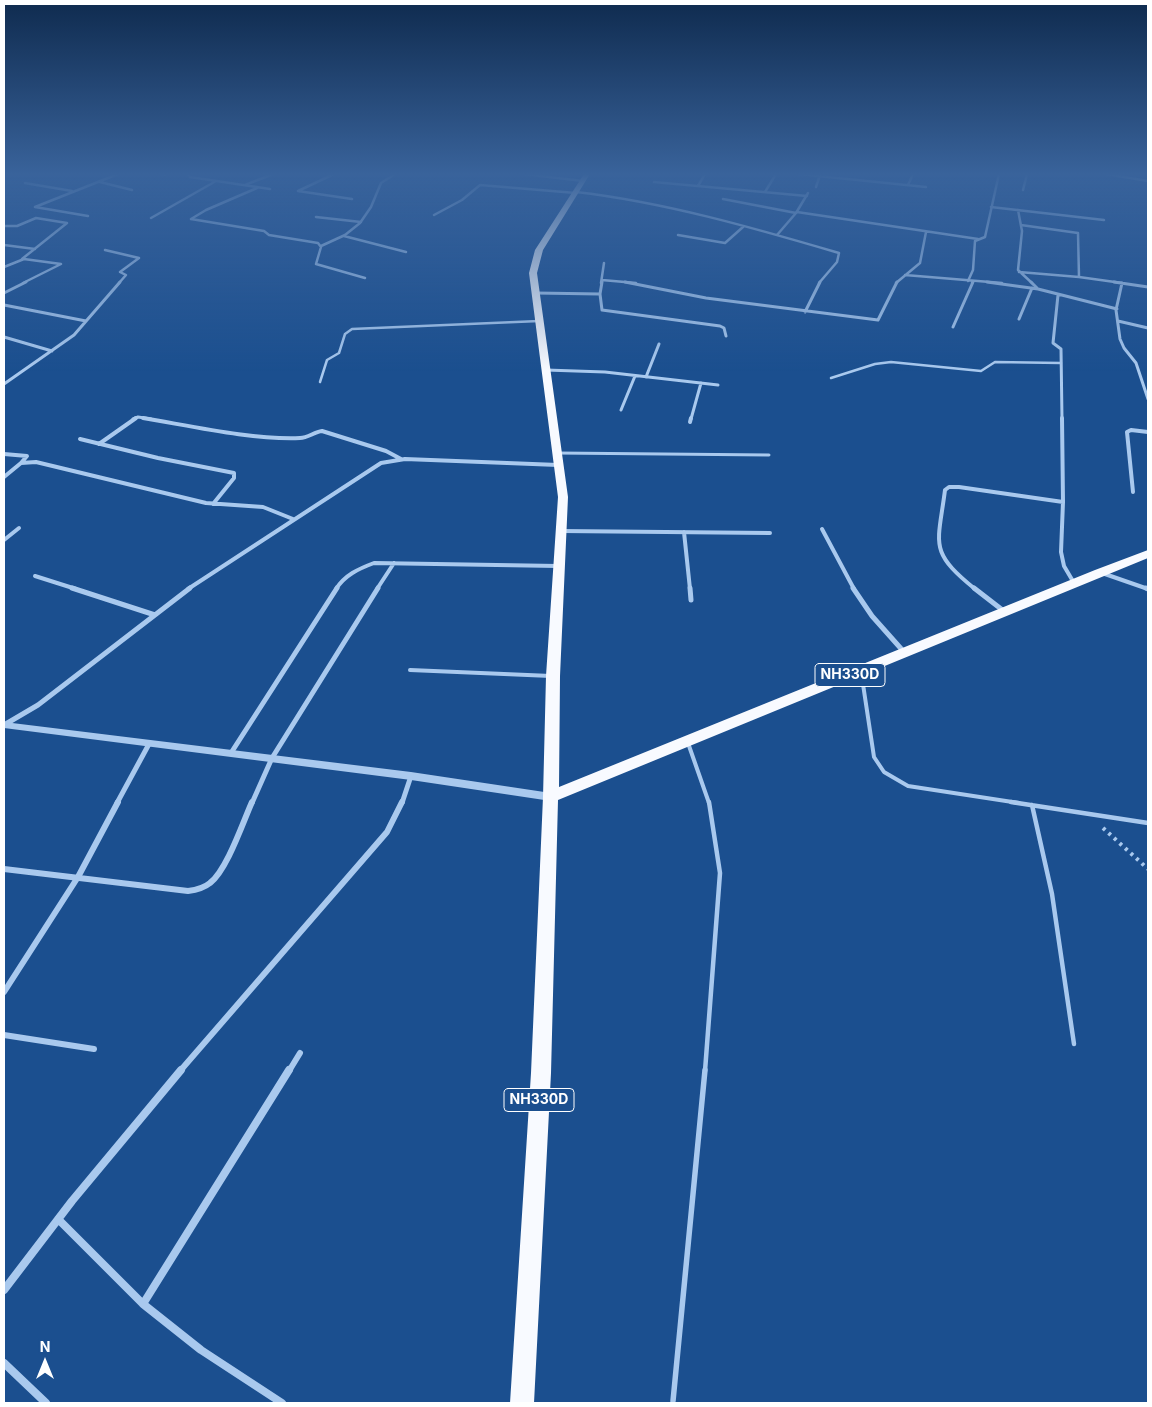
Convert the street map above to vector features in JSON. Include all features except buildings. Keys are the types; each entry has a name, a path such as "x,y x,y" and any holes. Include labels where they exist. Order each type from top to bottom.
{"highway":[{"path":"546,240 539,250 534,273 563,497 553,676 551,797"},
{"name":"NH330D","path":"522,1403 541,1073 551,797 1099,572 1148,554"}],"street":[{"path":"4,267 22,259 47,240"},
{"path":"299,240 314,242 321,246"},
{"path":"321,246 336,240"},
{"path":"358,240 406,252"},
{"path":"703,240 725,243 729,240"},
{"path":"792,240 840,254 837,262 817,286 805,312"},
{"path":"602,280 635,283 706,298 880,320 892,288 904,275 920,263 925,240"},
{"path":"968,281 972,271 975,241 977,240"},
{"path":"1019,272 1021,240"},
{"path":"1078,240 1080,277"},
{"path":"4,245 35,249"},
{"path":"321,246 316,264 365,278"},
{"path":"4,384 74,335 126,275 120,272 139,258 105,250"},
{"path":"4,293 61,264 22,259"},
{"path":"604,263 600,294 601,309 604,311 720,326 724,328 726,336"},
{"path":"1019,272 1080,277 1148,287"},
{"path":"1019,272 1038,289"},
{"path":"904,275 1002,283 1038,289 1117,309"},
{"path":"953,327 973,281"},
{"path":"1122,283 1117,309 1122,344 1136,363 1148,400"},
{"path":"1019,319 1032,288"},
{"path":"536,293 600,294"},
{"path":"1058,295 1053,343 1061,349 1063,502 1061,552 1064,566 1074,583"},
{"path":"4,305 86,321"},
{"path":"1118,321 1148,328"},
{"path":"4,337 52,351"},
{"path":"646,377 660,344"},
{"path":"546,370 605,372 718,384"},
{"path":"621,410 635,376"},
{"path":"690,422 701,383"},
{"path":"99,444 133,419 140,417 280,438 303,438 314,432 322,431 386,451 401,459"},
{"path":"1132,492 1126,432 1130,430 1148,432"},
{"path":"80,439 234,473 234,478 213,504"},
{"path":"4,454 27,456 4,477"},
{"path":"4,725 38,705 187,590 373,468 388,461 401,459 558,464"},
{"path":"21,463 36,462 213,504 257,506 293,519"},
{"path":"1005,612 950,567 941,557 940,536 946,490 949,487 959,487 1063,502"},
{"path":"4,540 19,528"},
{"path":"822,528 854,590 872,616 904,653"},
{"path":"560,531 770,533"},
{"path":"684,532 691,600"},
{"path":"231,753 342,580 357,569 374,563 558,566"},
{"path":"4,868 188,891 202,889 214,882 222,869 272,758 394,563"},
{"path":"1099,572 1148,589"},
{"path":"35,576 155,615"},
{"path":"4,725 411,776 551,797"},
{"path":"4,992 78,877 150,744"},
{"path":"4,1290 58,1219 145,1111 387,832 400,809 411,776"},
{"path":"4,1035 94,1049"},
{"path":"144,1304 300,1053"},
{"path":"58,1219 144,1304 201,1350 282,1403"},
{"path":"4,1362 46,1403"}],"lane":[{"path":"320,382 327,360 339,354 345,334 352,329 539,321"},
{"path":"831,378 883,362 919,363 977,370 986,369 994,362 1061,363"},
{"path":"557,453 769,455"},
{"path":"410,670 553,676"},
{"path":"860,671 874,757 878,767 887,777 908,786 1148,823"},
{"path":"673,1401 701,1113 720,872 709,802 688,741"},
{"path":"1032,805 1052,884 1074,1044"}],"path":[{"path":"1086,813 1148,869"}]}
